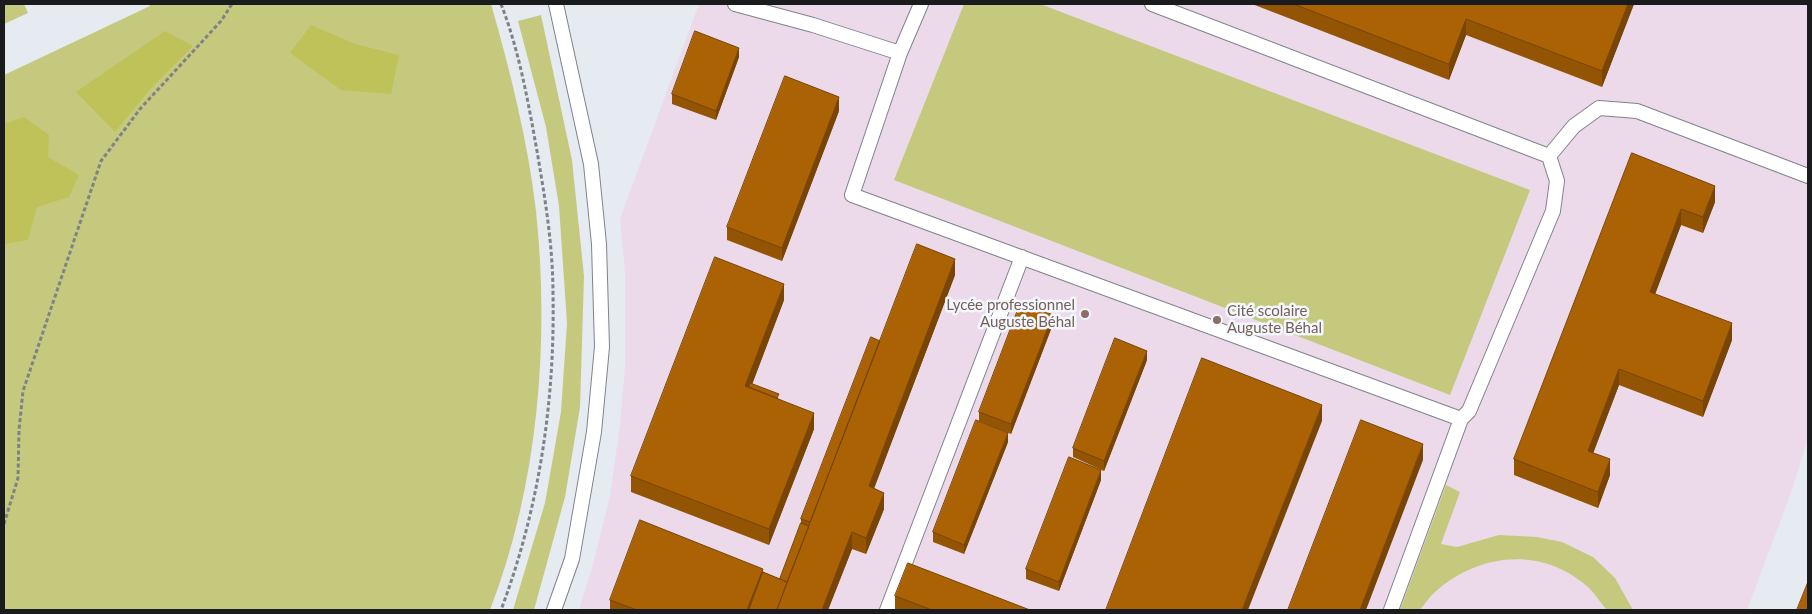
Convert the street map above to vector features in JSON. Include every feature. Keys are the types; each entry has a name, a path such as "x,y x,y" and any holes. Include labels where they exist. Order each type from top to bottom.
{"lane":[{"path":"554,610 572,559 594,432 602,347 599,244 591,164 556,4"},
{"path":"735,4 900,53"},
{"path":"921,4 900,53 852,195 1461,419"},
{"path":"1152,4 1549,156"},
{"path":"1549,156 1574,126 1599,108 1636,111 1808,176"},
{"path":"1391,610 1461,419 1469,411 1553,211 1557,181 1549,156"},
{"path":"887,610 1022,257"}],"path":[{"path":"4,524 18,478 19,430 23,391 101,161 140,109 221,21 232,4"},
{"path":"501,4 508,22 529,103 547,214 553,293 551,371 546,433 537,486 522,546 501,610"}],"shaded area":[{"name":"Cité scolaire Auguste Béhal","path":"699,4 1808,4 1808,438 1791,493 1747,610 579,610 610,496 620,425 625,368 625,272 620,219"},
{"path":"311,25 355,44 399,55 391,94 341,90 290,53"},
{"path":"165,31 193,46 151,88 115,132 76,92"},
{"path":"24,117 49,135 48,157 79,175 69,197 37,207 28,240 4,244 4,124"}],"green space":[{"path":"4,4 24,4 28,13 4,24"},
{"path":"149,4 491,4 511,80 533,185 540,261 541,312 536,414 529,464 519,514 506,563 490,610 4,610 4,75 150,6"},
{"path":"964,4 1040,4 1530,190 1450,395 894,180"},
{"path":"541,15 572,160 584,276 580,407 565,497 534,610 513,610 545,503 561,412 567,323 559,206 546,127 518,21"},
{"path":"1446,485 1460,492 1441,544 1457,547 1499,535 1537,537 1562,542 1593,557 1615,578 1633,610 1607,610 1590,589 1572,575 1553,566 1533,561 1512,559 1492,562 1472,569 1453,579 1433,594 1420,610 1400,610"}],"building":[{"path":"1294,4 1628,4 1602,71 1466,19 1449,64"},
{"path":"695,31 739,48 716,111 672,94"},
{"path":"785,76 839,97 782,248 727,227"},
{"path":"1632,153 1715,186 1703,217 1681,209 1650,292 1732,323 1703,401 1619,369 1588,451 1610,459 1598,492 1514,459"},
{"path":"917,244 955,259 869,486 884,493 866,538 852,532 822,610 777,610"},
{"path":"715,257 784,284 745,386 814,413 769,529 631,476"},
{"path":"1021,302 1053,315 1011,424 979,412"},
{"path":"871,337 880,341 810,522 801,519"},
{"path":"1115,338 1147,351 1104,461 1073,448"},
{"path":"1202,358 1322,405 1242,610 1106,610"},
{"path":"750,383 779,394 777,398 749,387"},
{"path":"976,420 1008,433 964,545 933,532"},
{"path":"1361,420 1423,444 1360,610 1288,610"},
{"path":"1069,457 1101,470 1059,582 1026,569"},
{"path":"640,520 763,569 747,610 637,610 610,600"},
{"path":"801,523 809,526 787,582 780,579"},
{"path":"908,563 1030,610 932,610 895,596"},
{"path":"763,572 787,582 777,610 749,610"},
{"path":"1808,582 1808,610 1797,610"}],"place":[{"name":"Lycée professionnel Auguste Béhal","path":"1085,314"},
{"name":"Cité scolaire Auguste Béhal","path":"1217,320"}]}
